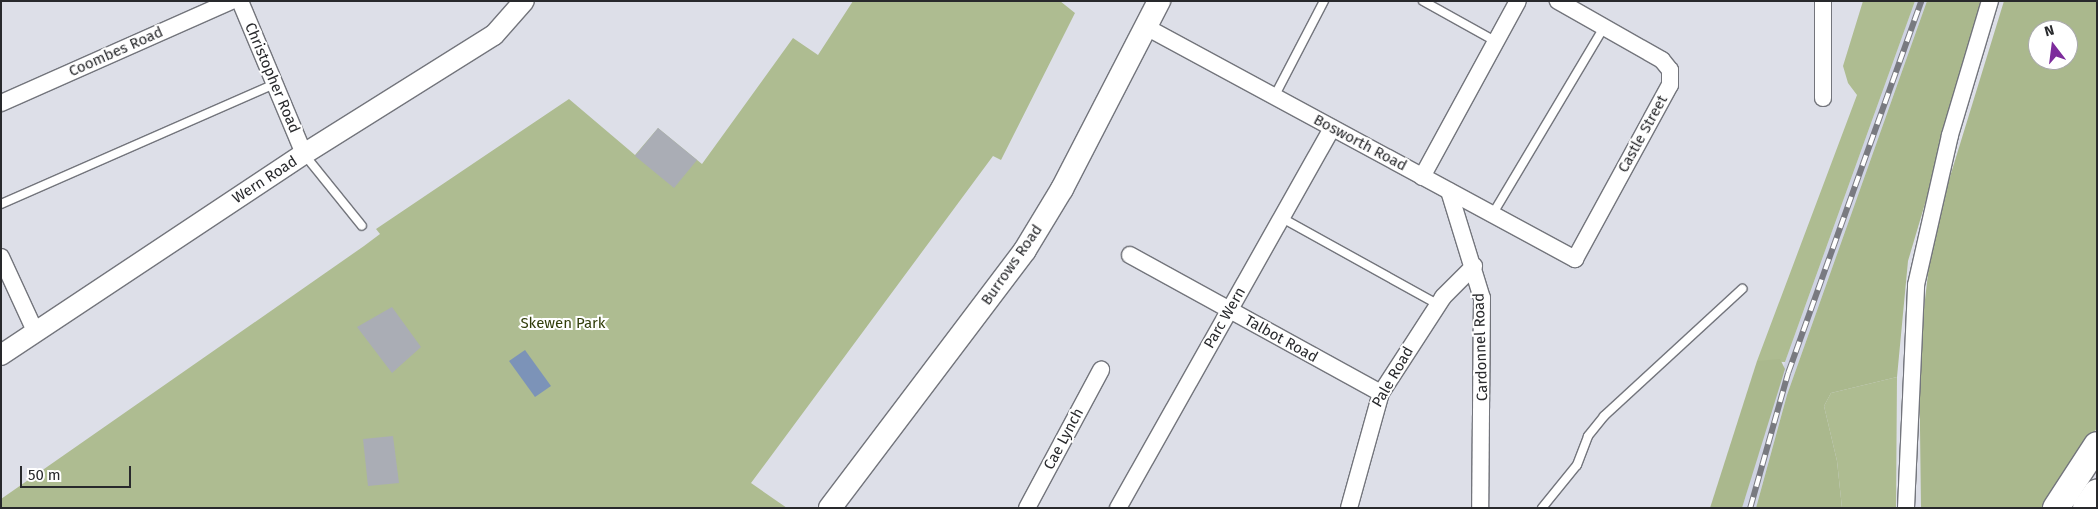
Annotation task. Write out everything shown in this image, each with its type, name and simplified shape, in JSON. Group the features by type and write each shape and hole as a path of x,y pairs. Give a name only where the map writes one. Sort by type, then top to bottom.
{"highway":[{"path":"2056,508 2097,445"},
{"path":"2086,508 2097,492"}],"main road":[{"name":"Burrows Road","path":"830,508 1025,250 1159,1"}],"street":[{"name":"Coombes Road","path":"1,103 231,1"},
{"name":"Christopher Road","path":"240,1 276,83 304,154"},
{"name":"Wern Road","path":"1,355 304,154 494,35 524,1"},
{"path":"1422,177 1518,1"},
{"name":"Castle Street","path":"1558,1 1662,60 1670,70 1670,85 1575,260"},
{"path":"1823,1 1823,98"},
{"path":"1906,508 1916,285 1943,164 1990,1"},
{"name":"Bosworth Road","path":"1146,27 1575,260"},
{"name":"Parc Wern","path":"1118,508 1332,128"},
{"name":"Cardonnel Road","path":"1449,191 1474,266 1482,298 1480,508"},
{"name":"Talbot Road","path":"1130,255 1381,393"},
{"path":"1,257 35,331"},
{"name":"Pale Road","path":"1349,508 1381,393 1439,305 1474,266"},
{"name":"Cae Lynch","path":"1027,508 1101,370"}],"lane":[{"path":"1274,97 1324,1"},
{"path":"1422,1 1497,42"},
{"path":"1492,215 1604,27"},
{"path":"1,204 276,83"},
{"path":"304,154 362,226"},
{"path":"1282,218 1439,305"},
{"path":"1542,508 1577,465 1588,436 1604,416 1742,289"}],"shaded area":[{"path":"1915,1 1927,1 1787,395 1756,508 1742,508 1785,362"}],"green space":[{"name":"Skewen Park","path":"853,1 1060,1 1075,13 1001,160 993,156 751,483 787,508 1,508 1,499 364,246 380,234 376,229 569,99 635,155 658,128 702,164 793,38 818,55"},
{"path":"1863,1 1915,1 1785,362 1757,361 1857,95 1848,83 1843,66"},
{"path":"1927,1 1985,1 1908,261 1897,377 1831,393 1824,406 1837,461 1842,508 1756,508 1787,395"},
{"path":"2004,1 2097,1 2097,428 2043,508 1921,508 1919,350 1933,232"},
{"path":"1780,359 1785,369 1742,508 1710,508 1757,361"},
{"path":"1897,377 1896,508 1842,508 1837,461 1824,406 1831,393"}],"water":[{"path":"525,350 551,386 535,397 509,361"}],"building":[{"path":"658,128 697,160 674,188 635,156"},
{"path":"392,307 421,347 392,373 357,327"},
{"path":"393,436 399,483 368,486 363,439"}],"railway":[{"path":"1750,508 1788,373 1921,1"}]}
